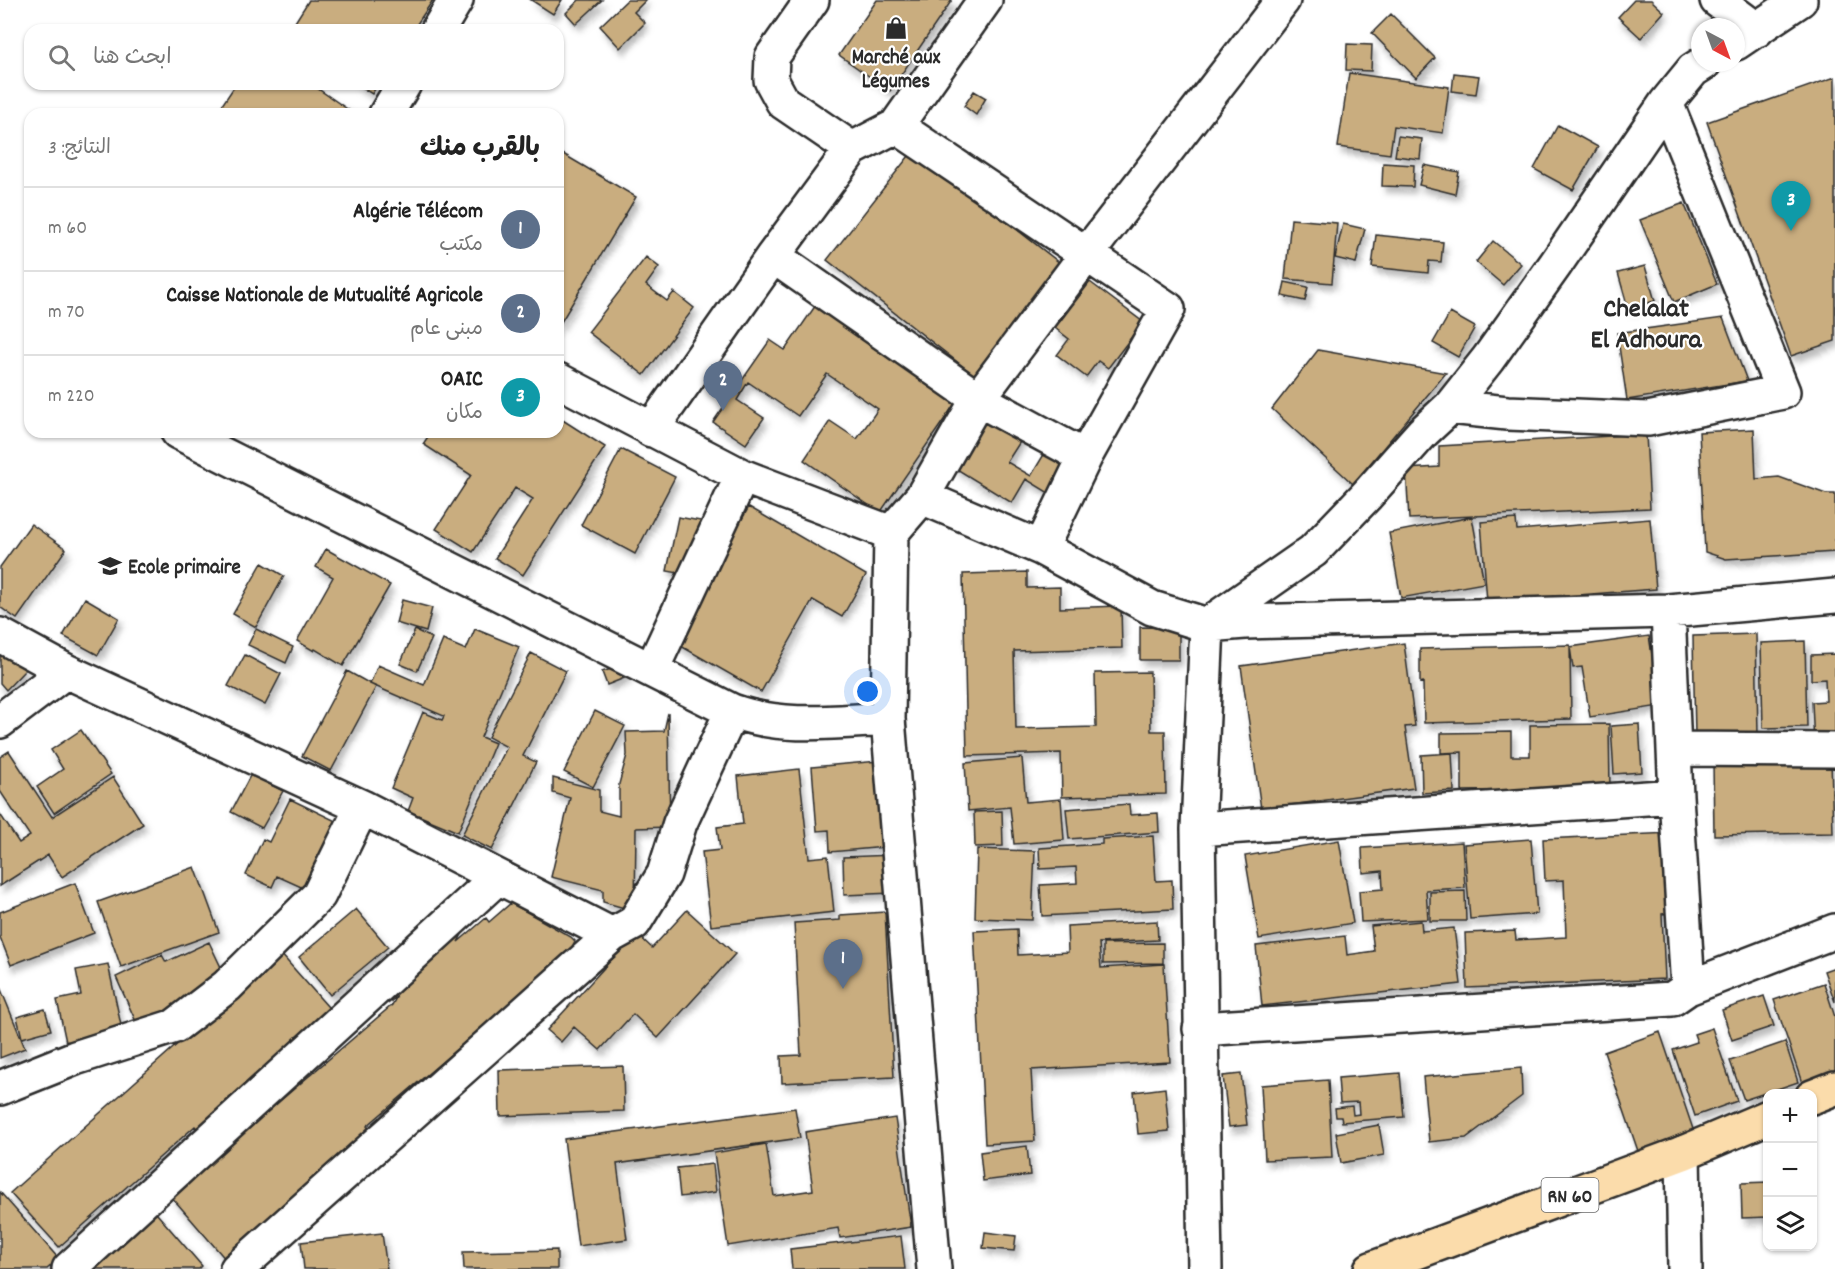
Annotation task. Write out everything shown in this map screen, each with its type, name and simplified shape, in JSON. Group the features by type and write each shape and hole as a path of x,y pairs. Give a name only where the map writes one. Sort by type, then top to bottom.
{"main road":[{"path":"1817,1095 1835,1088"},
{"name":"RN 60","path":"1371,1269 1683,1153 1763,1119"}],"street":[{"path":"442,24 456,0"},
{"path":"812,0 772,57 771,80 783,102 852,149"},
{"path":"651,430 773,256 852,149 896,126 985,0"},
{"path":"1717,0 1747,36 1800,0"},
{"path":"934,1269 888,719 891,533 922,496 978,399 1271,4"},
{"path":"1207,625 1313,551 1423,432 1450,407 1488,359 1555,266 1666,103 1691,72"},
{"path":"390,108 400,90"},
{"path":"1450,407 1507,413 1648,419 1783,392 1666,103"},
{"path":"896,126 1168,309 1085,457 1041,548"},
{"path":"773,256 978,399 1085,457"},
{"path":"564,383 742,476 891,533"},
{"path":"190,438 732,711 746,716 792,724 888,719"},
{"path":"651,669 742,476"},
{"path":"922,496 1041,548 1152,608 1207,625 1245,622 1668,611 1835,596"},
{"path":"1668,611 1676,796 1688,988"},
{"path":"1205,1269 1198,829 1207,625"},
{"path":"0,635 66,671 362,807 612,935"},
{"path":"0,721 66,671"},
{"path":"237,1269 612,935 634,923 664,874 680,823 732,711"},
{"path":"1674,749 1835,750"},
{"path":"1198,829 1676,796"},
{"path":"0,1088 75,1058 175,1026 227,986 320,895 362,807"},
{"path":"69,1269 497,878"},
{"path":"1200,1029 1672,999 1688,988 1835,931"},
{"path":"1683,1153 1684,1269"}],"building":[{"path":"309,0 433,0 417,24 294,24"},
{"path":"531,0 562,0 553,14"},
{"path":"579,0 602,0 576,24 566,13"},
{"path":"627,0 646,0 634,12 645,23 620,48 600,26"},
{"name":"Marché aux Légumes","path":"877,0 952,0 890,91 839,55"},
{"path":"1634,0 1651,0 1664,12 1641,38 1618,17"},
{"path":"1391,14 1435,58 1416,78 1372,33"},
{"path":"1347,44 1372,45 1371,71 1346,70"},
{"path":"1349,73 1449,87 1443,133 1394,126 1390,154 1338,147"},
{"path":"1454,73 1479,76 1476,94 1452,91"},
{"path":"1835,77 1835,341 1791,356 1707,122"},
{"path":"232,90 320,90 346,108 220,108"},
{"path":"974,91 986,98 976,115 964,106"},
{"path":"1558,125 1598,147 1573,190 1534,169"},
{"path":"1398,136 1422,139 1420,159 1395,156"},
{"path":"912,152 964,192 966,190 1065,267 978,378 827,260"},
{"path":"564,155 636,197 564,317"},
{"path":"1383,163 1414,165 1413,187 1382,186"},
{"path":"1424,165 1459,172 1455,194 1419,185"},
{"path":"1684,203 1717,284 1674,302 1640,220"},
{"path":"1291,219 1337,223 1332,283 1285,279"},
{"path":"1343,224 1365,229 1356,263 1335,258"},
{"path":"1376,235 1443,242 1441,262 1429,261 1428,273 1372,267"},
{"path":"1493,241 1521,264 1503,285 1476,262"},
{"path":"646,257 659,267 646,285 667,301 674,292 694,308 644,375 588,332"},
{"path":"1645,266 1655,301 1628,308 1618,273"},
{"path":"1090,282 1143,322 1108,368 1098,361 1086,377 1057,355 1069,339 1055,328"},
{"path":"1285,282 1308,287 1305,301 1282,296"},
{"path":"820,299 961,395 880,513 804,460 830,421 857,439 878,409 827,374 798,416 748,382 737,400 764,418 746,444 713,422 770,340 785,350"},
{"path":"1450,313 1475,327 1458,357 1433,343"},
{"path":"1723,318 1747,381 1627,400 1617,333"},
{"path":"1318,350 1446,373 1353,484 1272,409"},
{"path":"986,410 1025,434 1007,462 1031,476 1046,451 1070,466 1052,495 1026,479 1012,503 955,468"},
{"path":"564,421 605,447 523,575 495,558 533,499 515,488 473,552 436,529 471,475 423,444 427,438 564,438"},
{"path":"1754,429 1756,479 1779,477 1826,494 1835,494 1835,552 1726,559 1705,552 1699,432"},
{"path":"1646,434 1650,508 1409,519 1406,469 1439,467 1439,446"},
{"path":"621,449 675,477 635,554 581,525"},
{"path":"749,507 866,575 842,617 813,600 761,692 672,641"},
{"path":"678,517 701,521 690,575 667,571"},
{"path":"1472,517 1484,583 1401,598 1389,533"},
{"path":"1516,519 1517,530 1650,519 1656,589 1487,602 1481,522"},
{"path":"31,524 66,549 17,619 0,607 0,567"},
{"path":"326,549 390,585 343,666 297,641 333,577 316,567"},
{"path":"262,563 284,576 256,627 233,614"},
{"path":"1027,572 1027,588 1060,587 1060,608 1121,606 1122,648 1014,651 1016,729 1096,727 1095,673 1150,672 1151,731 1165,731 1166,794 1062,797 1061,753 967,756 963,574"},
{"path":"85,598 119,618 98,655 63,636"},
{"path":"402,600 432,608 426,632 396,623"},
{"path":"1140,627 1179,628 1179,660 1140,660"},
{"path":"256,629 293,647 286,663 248,645"},
{"path":"475,629 519,647 481,737 495,743 458,832 408,811 413,798 391,788 423,712 442,720 444,716 370,684 378,665 424,685 443,640 466,650"},
{"path":"415,630 432,638 417,671 400,664"},
{"path":"1756,634 1758,735 1695,736 1693,636"},
{"path":"1649,636 1660,706 1590,717 1582,667 1573,668 1570,647"},
{"path":"1805,641 1807,727 1763,728 1761,643"},
{"path":"1404,643 1415,726 1405,727 1414,788 1261,809 1241,666"},
{"path":"1570,645 1571,719 1424,723 1423,682 1420,683 1420,649"},
{"path":"0,646 25,670 6,690 0,683"},
{"path":"531,653 566,671 523,756 536,762 492,850 462,835 507,747 488,737"},
{"path":"1835,654 1835,747 1814,747 1812,702 1826,701 1825,679 1811,680 1811,655"},
{"path":"245,655 281,674 265,705 228,686"},
{"path":"623,665 627,677 607,685 602,672"},
{"path":"347,671 376,687 331,771 302,756"},
{"path":"595,711 625,726 593,787 564,772"},
{"path":"668,713 670,827 636,828 635,911 603,902 603,890 551,877 570,798 553,793 553,778 599,790 599,811 619,816 619,784 627,755 626,732 664,731"},
{"path":"1609,724 1610,789 1462,791 1462,752 1441,753 1441,733 1511,732 1511,756 1530,756 1530,725"},
{"path":"1639,724 1642,772 1614,774 1611,726"},
{"path":"81,730 111,774 54,813 37,787 63,769 51,750"},
{"path":"9,751 52,817 113,777 143,824 62,877 48,855 0,886 0,814 19,843 30,836 0,791 0,757"},
{"path":"1452,753 1454,791 1422,793 1421,755"},
{"path":"1022,758 1026,802 1061,799 1064,840 1014,844 1010,807 968,811 965,763"},
{"path":"1831,759 1833,833 1714,835 1713,761"},
{"path":"890,760 897,846 830,852 829,830 817,831 812,767"},
{"path":"799,769 809,858 828,856 834,912 711,926 702,852 720,850 717,827 743,824 738,776"},
{"path":"251,774 283,791 262,828 231,812"},
{"path":"290,799 342,824 310,891 277,876 272,887 246,875 263,839 269,842"},
{"path":"1129,804 1130,815 1158,813 1159,832 1069,839 1066,809"},
{"path":"1002,811 1003,846 975,847 974,812"},
{"path":"1671,833 1674,913 1662,914 1665,979 1467,988 1465,933 1515,931 1516,940 1566,937 1564,880 1545,881 1543,839"},
{"path":"1153,836 1156,881 1172,880 1173,909 1042,916 1040,885 1077,883 1076,867 1040,869 1039,848 1102,844 1102,839"},
{"path":"1531,839 1537,914 1470,919 1464,844"},
{"path":"1339,840 1353,923 1259,939 1245,856"},
{"path":"1462,842 1465,888 1426,890 1428,919 1361,922 1359,891 1383,889 1382,871 1363,873 1362,848"},
{"path":"977,849 1035,851 1032,920 975,918"},
{"path":"893,855 894,893 844,895 843,857"},
{"path":"195,867 219,932 121,967 98,902"},
{"path":"75,883 94,933 11,965 0,937 0,912"},
{"path":"1465,891 1466,921 1430,921 1430,892"},
{"path":"511,903 571,937 575,941 568,954 367,1126 374,1134 227,1261 170,1195 392,1005 397,996 388,1004 398,986 466,927 458,942 486,918 489,922"},
{"path":"356,909 388,947 330,995 299,957"},
{"path":"687,910 735,954 658,1038 633,1014 600,1050 574,1027 561,1042 547,1030 636,933 652,948"},
{"path":"885,912 894,1077 782,1083 781,1056 801,1055 794,923 840,920 840,915"},
{"path":"1157,921 1158,940 1099,943 1101,968 1164,964 1170,1062 1031,1070 1035,1141 985,1144 974,931 1017,929 1018,955 1068,952 1067,926"},
{"path":"1421,921 1422,931 1454,928 1461,984 1262,1006 1256,946 1345,936 1347,955 1374,951 1371,926"},
{"path":"209,942 228,982 137,1024 116,977 162,955 166,962"},
{"path":"1163,943 1163,963 1103,964 1103,944"},
{"path":"280,953 336,1016 203,1135 195,1126 59,1247 10,1193"},
{"path":"108,964 122,1030 66,1042 57,1000 81,995 76,970"},
{"path":"1835,967 1835,1002 1824,971"},
{"path":"1824,983 1835,1017 1835,1072 1802,1083 1774,1000"},
{"path":"0,987 25,1048 0,1058"},
{"path":"1764,996 1774,1026 1732,1040 1722,1010"},
{"path":"45,1009 51,1030 22,1038 17,1017"},
{"path":"1712,1028 1737,1101 1695,1116 1673,1050 1697,1042 1694,1034"},
{"path":"1660,1032 1695,1135 1639,1154 1604,1052"},
{"path":"1785,1042 1798,1082 1777,1089 1763,1089 1763,1094 1744,1100 1730,1061"},
{"path":"623,1066 624,1111 500,1116 499,1070"},
{"path":"1521,1068 1522,1096 1466,1138 1429,1142 1423,1077"},
{"path":"1400,1073 1404,1117 1342,1122 1341,1117 1336,1117 1335,1108 1352,1106 1353,1115 1359,1114 1358,1102 1340,1103 1338,1078"},
{"path":"1241,1074 1247,1125 1229,1127 1223,1076"},
{"path":"1328,1080 1332,1157 1265,1160 1261,1085"},
{"path":"1165,1088 1169,1131 1138,1134 1134,1092"},
{"path":"795,1108 800,1138 617,1164 627,1239 578,1246 564,1139"},
{"path":"895,1118 911,1227 840,1238 838,1228 728,1246 714,1153 766,1144 774,1196 813,1190 805,1132"},
{"path":"1379,1125 1384,1155 1341,1163 1336,1133"},
{"path":"1027,1146 1030,1175 983,1181 980,1152"},
{"path":"713,1164 716,1192 680,1197 677,1168"},
{"path":"1763,1182 1763,1217 1742,1218 1741,1183"},
{"path":"0,1192 59,1259 47,1269 0,1269"},
{"path":"151,1207 202,1266 199,1269 89,1269"},
{"path":"985,1232 1016,1236 1014,1251 983,1248"},
{"path":"382,1233 387,1269 304,1269 301,1242"},
{"path":"901,1236 905,1269 792,1269 790,1249"},
{"path":"557,1250 557,1269 464,1269 463,1252"}],"place":[{"name":"Marché aux Légumes","path":"896,28"},
{"name":"OAIC","path":"1791,231"},
{"name":"Caisse Nationale de Mutualité Agricole","path":"723,411"},
{"name":"Ecole primaire","path":"110,566"},
{"name":"Algérie Télécom","path":"843,989"}],"district":[{"name":"Chelalat El Adhoura","path":"1646,322"}]}
